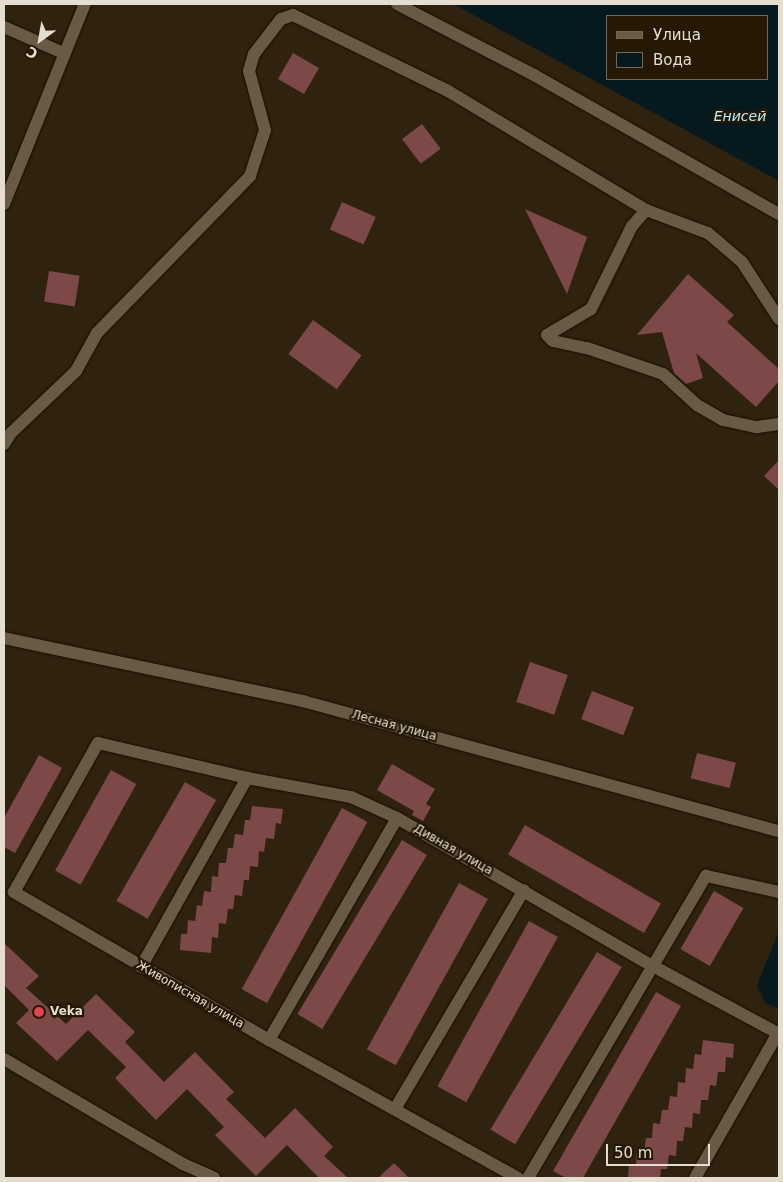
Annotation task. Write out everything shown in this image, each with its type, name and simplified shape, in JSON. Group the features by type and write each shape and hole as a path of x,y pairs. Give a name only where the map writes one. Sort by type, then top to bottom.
{"street":[{"path":"4,204 63,53 85,4"},
{"path":"397,4 534,75 779,214"},
{"path":"4,444 10,433 76,372 97,333 250,176 265,130 249,71 254,54 281,19 292,15 448,91 646,210 708,233 742,262 779,319"},
{"path":"4,27 63,53"},
{"path":"646,210 632,226 591,309 547,335 553,341 587,348 663,374 697,405 722,420 757,427 779,424"},
{"name":"Лесная улица","path":"4,638 302,702 779,831"},
{"name":"Дивная улица","path":"98,743 247,778 351,797 397,818 651,964 778,1033"},
{"name":"Живописная улица","path":"98,743 14,892 269,1040 518,1178"},
{"path":"141,966 247,778"},
{"path":"269,1040 397,818"},
{"path":"528,1178 651,964 706,876 779,892"},
{"path":"394,1109 524,890"},
{"path":"695,1178 778,1033"},
{"path":"4,1059 183,1164 214,1178"}],"water":[{"name":"Енисей","path":"453,4 779,4 779,181"},
{"path":"779,931 779,1009 765,1003 757,985"}],"building":[{"path":"293,53 319,68 304,94 278,79"},
{"path":"422,124 441,149 421,164 402,139"},
{"path":"342,202 376,217 364,244 330,229"},
{"path":"525,209 587,237 567,294"},
{"path":"49,271 80,276 75,306 44,302"},
{"path":"688,274 734,315 727,322 779,369 779,381 756,407 696,353 703,378 686,384 674,373 662,332 637,335"},
{"path":"313,320 362,355 337,389 288,354"},
{"path":"779,460 779,490 764,476"},
{"path":"530,662 568,675 554,715 516,702"},
{"path":"592,691 634,707 623,735 581,719"},
{"path":"697,753 736,763 730,788 691,778"},
{"path":"39,755 62,768 15,853 4,847 4,818"},
{"path":"392,764 435,789 426,804 431,807 423,821 412,815 414,811 377,790"},
{"path":"111,770 136,784 81,885 55,871"},
{"path":"185,782 216,800 148,919 116,901"},
{"path":"252,806 283,809 281,824 276,823 274,839 266,838 264,852 259,851 258,867 250,866 249,880 244,880 242,896 235,895 233,909 228,909 226,924 219,923 218,938 212,937 211,953 180,950 181,934 187,934 188,920 195,921 197,905 202,906 204,891 211,892 212,876 218,877 219,863 226,863 228,848 233,848 235,834 243,835 245,820 250,820"},
{"path":"342,808 367,822 267,1003 242,989"},
{"path":"525,825 661,903 644,933 508,854"},
{"path":"402,840 427,855 322,1029 297,1014"},
{"path":"459,883 488,899 396,1065 367,1049"},
{"path":"714,891 743,908 710,966 680,949"},
{"path":"529,921 558,937 466,1102 437,1086"},
{"path":"4,943 39,976 26,988 66,1024 96,994 135,1032 125,1042 164,1082 195,1052 234,1092 226,1099 265,1138 295,1108 333,1147 324,1156 348,1178 319,1178 287,1145 256,1176 215,1135 224,1127 187,1089 156,1120 115,1078 126,1067 88,1030 57,1061 16,1023 29,1010 4,985"},
{"path":"597,952 622,967 515,1144 490,1129"},
{"path":"656,992 681,1006 583,1178 566,1178 553,1171"},
{"path":"703,1040 734,1044 733,1058 726,1057 725,1072 718,1072 716,1086 710,1085 708,1100 701,1100 700,1114 693,1113 692,1128 685,1127 683,1141 677,1141 676,1156 669,1155 667,1169 661,1169 660,1178 628,1178 629,1165 636,1166 637,1151 644,1152 646,1138 652,1138 653,1123 660,1124 662,1110 668,1110 670,1096 677,1097 678,1082 685,1083 686,1068 693,1069 695,1054 701,1055"},
{"path":"394,1163 409,1178 378,1178"}],"place":[{"name":"Veka","path":"39,1012"}]}
